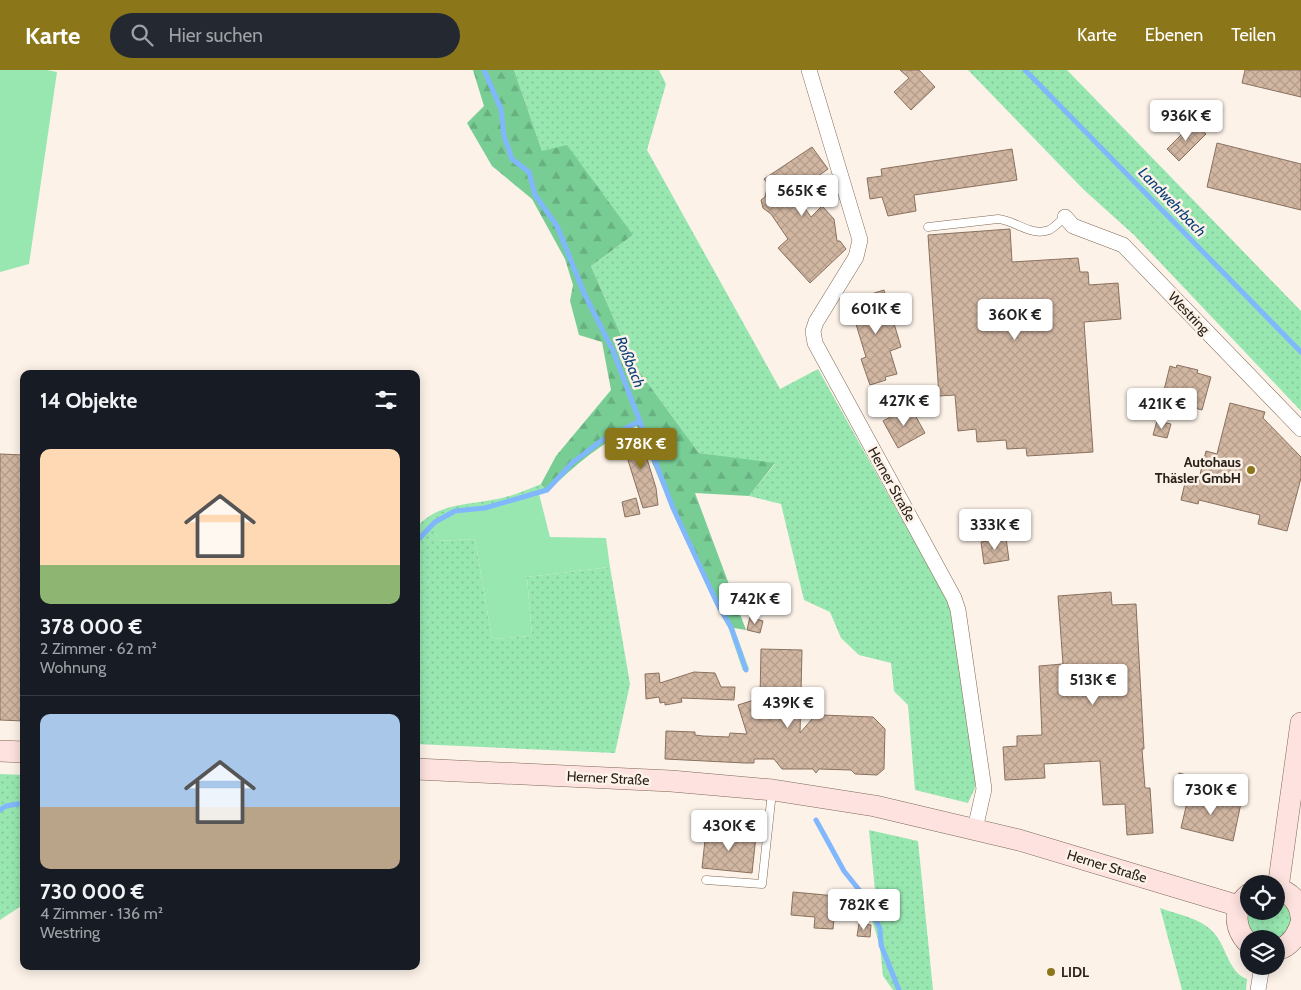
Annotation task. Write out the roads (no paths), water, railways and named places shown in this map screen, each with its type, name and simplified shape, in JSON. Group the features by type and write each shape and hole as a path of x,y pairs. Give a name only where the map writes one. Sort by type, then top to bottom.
{"main road":[{"path":"1280,875 1296,796 1301,723"},
{"path":"0,751 20,752"},
{"name":"Herner Straße","path":"420,769 671,781 772,790 891,809 975,829 1240,899"},
{"path":"1285,892 1293,897 1298,904 1301,916"},
{"path":"1240,918 1238,927 1240,930"},
{"path":"1285,946 1290,944 1296,937 1301,924"}],"street":[{"name":"Herner Straße","path":"809,70 860,240 856,257 816,322 813,331 815,342 954,598 958,610 984,789 975,829"},
{"name":"Westring","path":"1064,217 1073,226 1123,245 1301,429"},
{"path":"1258,990 1260,975"}],"lane":[{"path":"928,227 1007,219 1034,231 1049,230 1064,217"},
{"path":"706,880 762,884 772,790"}],"waterway":[{"name":"Roßbach","path":"484,70 501,109 504,136 512,159 529,172 535,195 557,226 584,293 613,351 673,508 717,603 731,627 746,670"},
{"name":"Landwehrbach","path":"1025,70 1301,352"},
{"path":"420,538 435,522 455,511 485,508 547,490 572,463 601,441 638,422"},
{"path":"0,810 6,806 20,804"},
{"name":"Roßbach","path":"816,820 844,871 868,901 880,929 881,945 899,990"}],"place":[{"name":"Autohaus Thäsler GmbH","path":"1251,470"},
{"name":"LIDL","path":"1051,972"}]}
